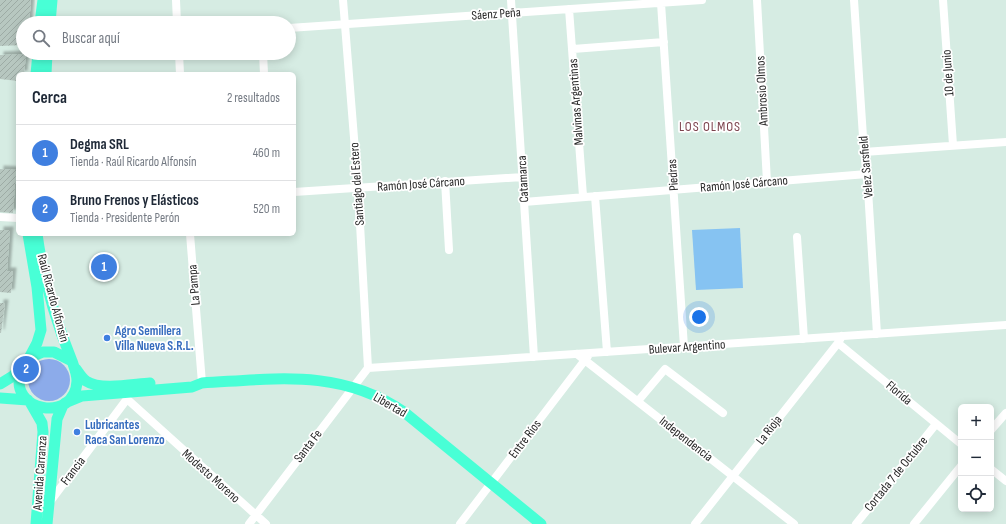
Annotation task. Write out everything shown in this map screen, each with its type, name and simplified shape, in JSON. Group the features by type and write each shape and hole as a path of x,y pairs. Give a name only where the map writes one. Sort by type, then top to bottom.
{"main road":[{"path":"41,16 43,0"},
{"path":"51,16 52,0"},
{"path":"36,72 37,60"},
{"path":"46,72 47,60"},
{"name":"Raúl Ricardo Alfonsín","path":"26,363 37,343 41,330 28,236"},
{"name":"Raúl Ricardo Alfonsín","path":"37,236 42,264 53,306 72,363"},
{"path":"0,384 13,376 26,363 38,353 49,352 60,354 72,363 76,376 76,386 72,396 64,404 55,408 47,409 36,406 29,401 24,396 20,386 20,376 26,363"},
{"name":"Libertad","path":"72,363 86,381 100,386 191,380 202,383 296,378 322,380 352,387 383,399 404,412 541,524"},
{"name":"Libertad","path":"64,404 82,396 126,396 192,387 202,383"},
{"path":"0,398 29,401"},
{"name":"Avenida Carranza","path":"29,401 42,423 43,432 36,524"},
{"name":"Avenida Carranza","path":"47,524 57,419 64,404"}],"street":[{"path":"176,0 177,16"},
{"name":"Santiago del Estero","path":"343,0 358,188 368,368"},
{"name":"Catamarca","path":"511,0 534,357"},
{"name":"Sáenz Peña","path":"296,28 569,9 595,4 661,3 702,0"},
{"name":"Ambrosio Olmos","path":"756,0 767,182"},
{"name":"Velez Sarsfield","path":"854,0 877,334"},
{"name":"10 de Junio","path":"943,0 953,145"},
{"name":"Piedras","path":"661,3 684,347"},
{"name":"Malvinas Argentinas","path":"569,9 583,196"},
{"path":"573,49 664,42"},
{"path":"179,60 180,72"},
{"path":"263,60 264,72"},
{"path":"864,152 1006,142"},
{"name":"Ramón José Cárcano","path":"524,202 867,174"},
{"name":"Ramón José Cárcano","path":"296,192 523,177"},
{"path":"445,181 449,250"},
{"path":"596,196 607,352"},
{"path":"0,217 16,218"},
{"name":"La Pampa","path":"190,236 202,383"},
{"path":"797,237 804,339"},
{"name":"Bulevar Argentino","path":"588,356 607,352 804,339 840,339 877,334 1006,325"},
{"name":"Florida","path":"840,339 958,442"},
{"name":"La Rioja","path":"695,524 840,339"},
{"name":"Independencia","path":"534,357 577,354 588,356 638,401 794,524"},
{"name":"Entre Ríos","path":"460,524 588,356"},
{"path":"368,368 534,357"},
{"name":"Santa Fe","path":"249,524 368,368"},
{"path":"638,401 665,369 723,413"},
{"name":"Francia","path":"49,504 126,396"},
{"name":"Modesto Moreno","path":"126,396 255,516 266,524"},
{"path":"994,427 1006,413"},
{"name":"Cortada 7 de Octubre","path":"856,524 936,424"},
{"path":"914,524 958,470"},
{"path":"994,471 1006,481"}],"shaded area":[{"path":"740,228 743,288 696,290 692,230"},
{"path":"49,359 64,365 70,380 64,395 49,401 34,395 28,380 34,365"}],"building":[{"path":"0,0 31,0 30,16 16,16 16,45 0,46"},
{"path":"16,54 16,60 25,60 24,72 16,72 16,81 0,79 0,55"},
{"path":"0,169 16,170 13,213 0,212"},
{"path":"0,230 10,230 7,271 13,271 11,293 0,292"},
{"path":"0,303 5,303 1,333 0,333"}],"place":[{"name":"Degma SRL","path":"104,267"},
{"name":"Agro Semillera Villa Nueva S.R.L.","path":"107,338"},
{"name":"Bruno Frenos y Elásticos","path":"26,369"},
{"name":"Lubricantes Raca San Lorenzo","path":"77,432"}],"district":[{"name":"LOS OLMOS","path":"710,126"}]}
